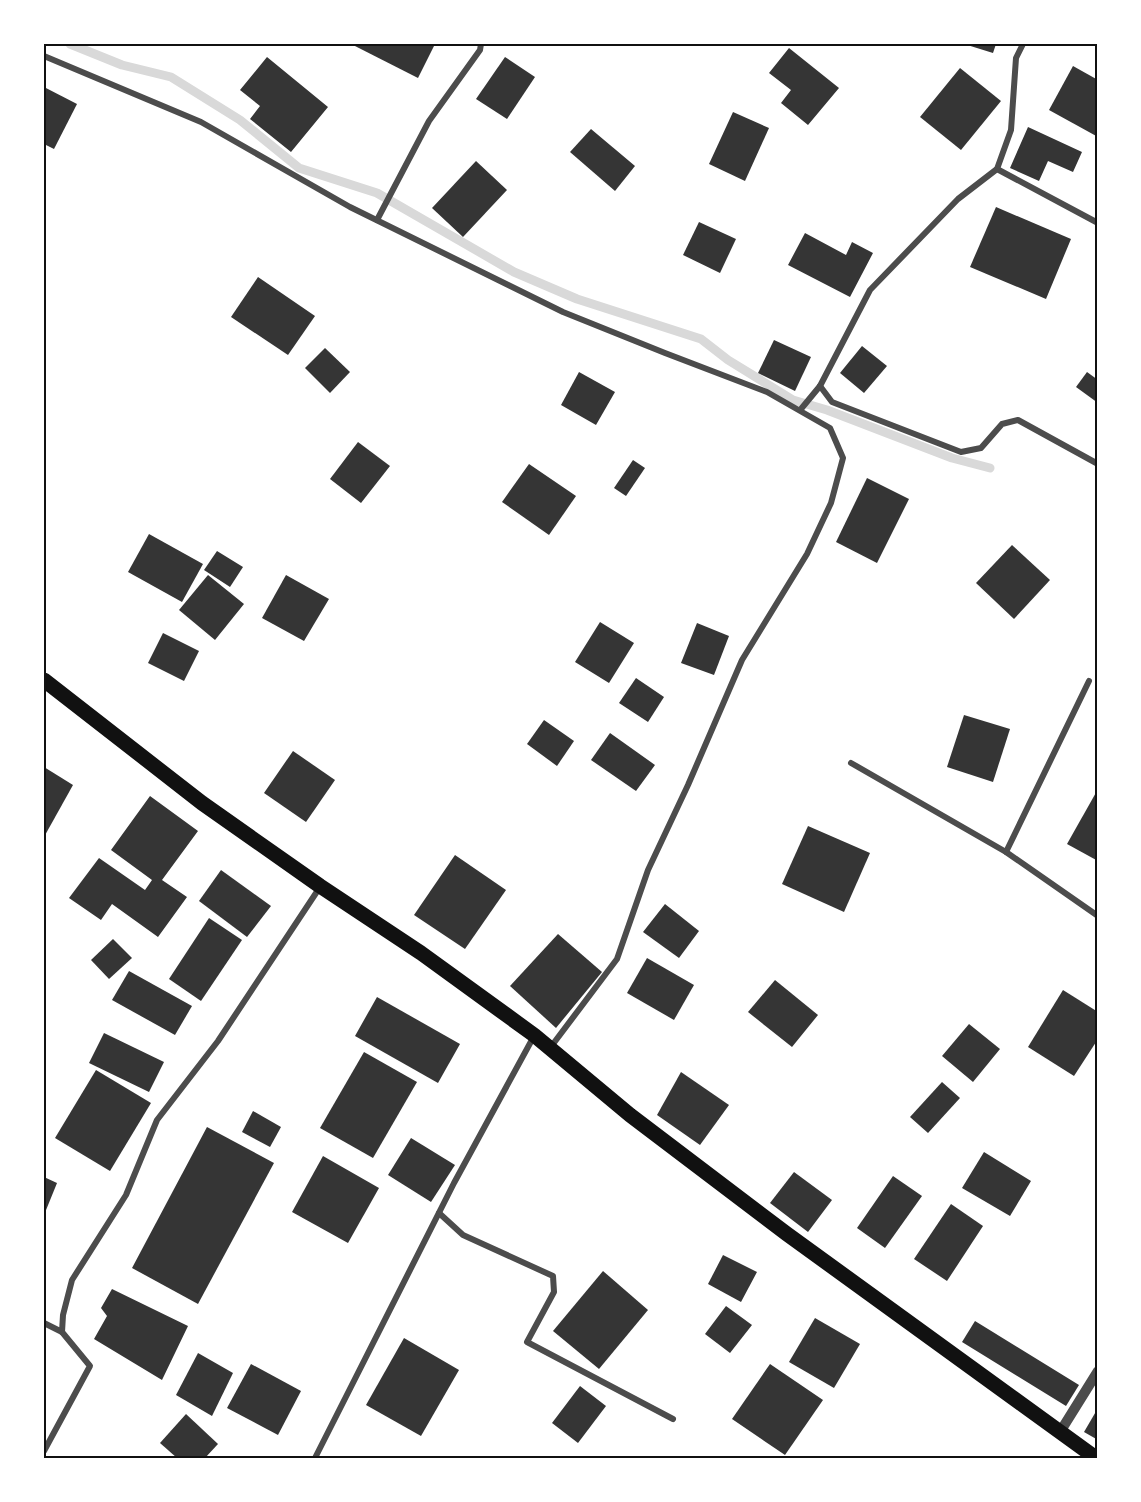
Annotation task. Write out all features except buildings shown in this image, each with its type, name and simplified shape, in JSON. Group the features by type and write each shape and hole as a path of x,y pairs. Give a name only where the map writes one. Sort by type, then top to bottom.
{"main road":[{"path":"44,680 202,802 320,886 421,953 534,1035 630,1115 796,1241 1096,1458"}],"street":[{"path":"377,220 429,121 480,50 481,44"},
{"path":"801,408 820,386 870,290 958,199 997,169 1011,130 1016,58 1023,44"},
{"path":"44,56 201,122 350,207 563,312 767,392 801,408 830,428 843,458 831,503 807,554 742,660 688,785 656,850 617,959 550,1048"},
{"path":"997,169 1098,223"},
{"path":"820,386 832,402 961,452 981,448 1002,424 1018,420 1098,464"},
{"path":"1006,852 1089,681"},
{"path":"851,764 1006,852 1098,916"},
{"path":"62,1332 63,1315 72,1280 126,1195 157,1120 218,1041 320,886"},
{"path":"315,1458 439,1213 534,1035"},
{"path":"439,1213 463,1235 553,1276 554,1292 528,1342 672,1419"},
{"path":"44,1323 62,1332 90,1366 44,1451"},
{"path":"1060,1432 1098,1371"}],"waterway":[{"path":"70,44 122,65 171,77 240,120 299,168 377,193 514,272 577,299 701,339 728,360 793,400 827,410 952,458 990,468"}]}
